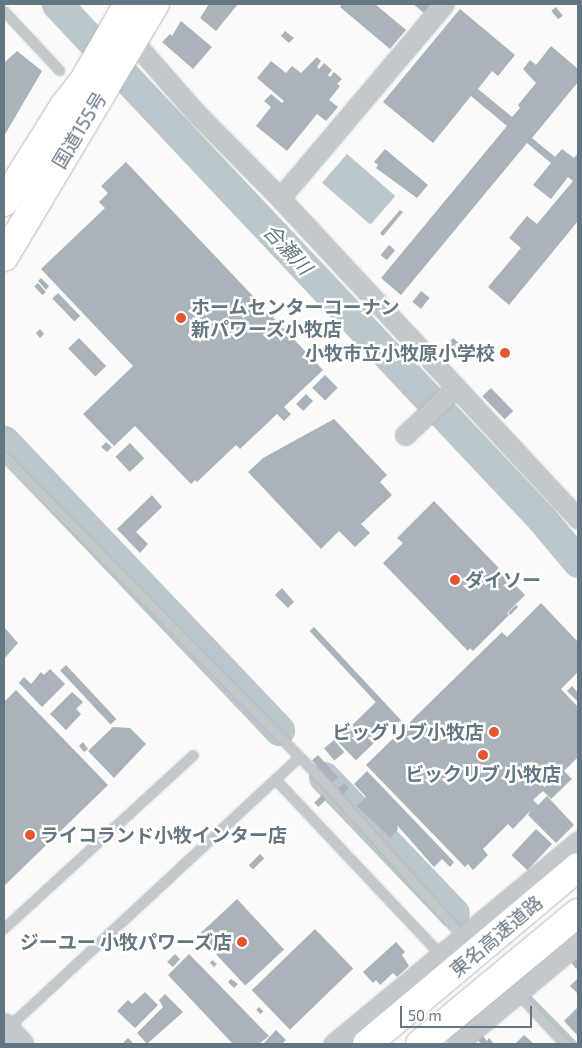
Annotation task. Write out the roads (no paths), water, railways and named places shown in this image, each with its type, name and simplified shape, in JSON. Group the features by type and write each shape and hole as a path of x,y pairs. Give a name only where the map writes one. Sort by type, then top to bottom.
{"highway":[{"name":"国道155号","path":"4,257 126,23 155,4"},
{"name":"国道155号","path":"4,202 64,106 91,90"},
{"name":"東名高速道路","path":"367,1044 578,867"},
{"name":"東名高速道路","path":"420,1044 578,913"}],"street":[{"path":"280,198 444,4"},
{"path":"126,23 196,113 280,198 578,518"},
{"path":"404,435 456,388"},
{"path":"332,1044 578,841"},
{"path":"457,1044 578,942"}],"lane":[{"path":"4,11 59,70"},
{"path":"4,456 299,757 462,936"},
{"path":"4,928 193,755"},
{"path":"10,1033 299,757"},
{"path":"276,779 440,954"},
{"path":"518,994 566,1044"}],"waterway":[{"name":"合瀬川","path":"57,4 542,519 578,562"},
{"path":"4,441 279,730"},
{"path":"324,777 454,913"},
{"path":"528,996 575,1044"}],"place":[{"name":"ホームセンターコーナン 新パワーズ小牧店","path":"181,318"},
{"name":"小牧市立小牧原小学校","path":"505,353"},
{"name":"ダイソー","path":"455,580"},
{"name":"ビッグリブ小牧店","path":"494,732"},
{"name":"ビックリブ 小牧店","path":"483,755"},
{"name":"ライコランド小牧インター店","path":"30,835"},
{"name":"ジーユー 小牧パワーズ店","path":"242,942"}]}
